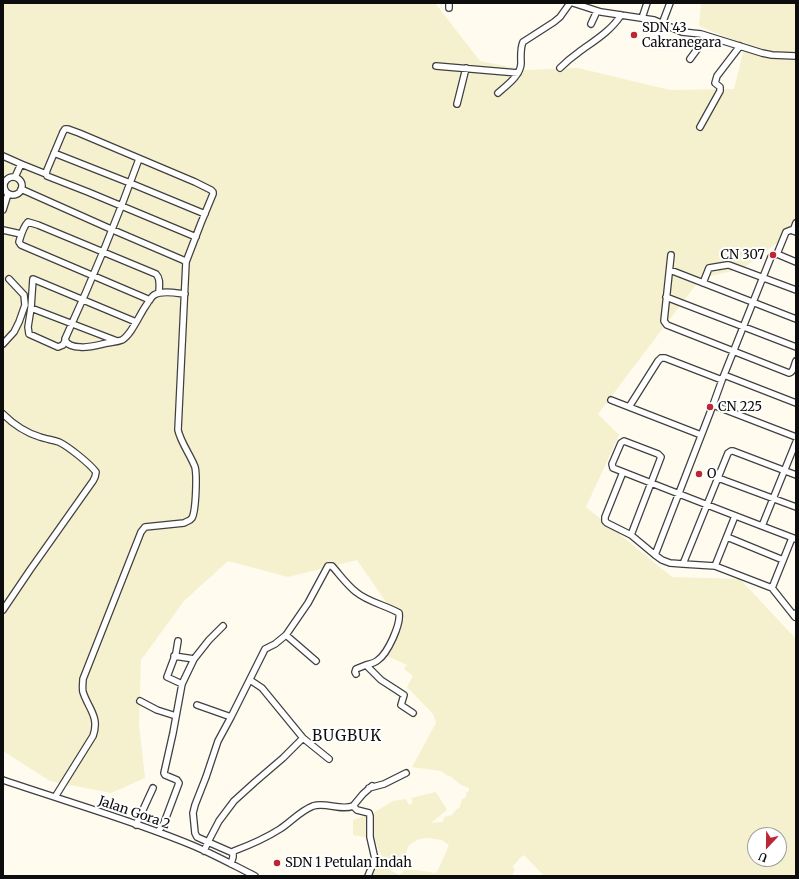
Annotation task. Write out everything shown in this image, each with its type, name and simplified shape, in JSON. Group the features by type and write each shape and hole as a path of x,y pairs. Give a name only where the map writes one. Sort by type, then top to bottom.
{"street":[{"path":"498,93 518,73 521,65 521,45 523,42 554,22 572,3 597,11 654,20 682,32 696,33 767,54 796,56"},
{"path":"642,18 647,3"},
{"path":"662,24 670,3"},
{"path":"591,24 597,11"},
{"path":"560,68 604,34 621,15"},
{"path":"690,59 707,36"},
{"path":"700,127 720,91 720,87 715,83 717,76 740,46"},
{"path":"436,66 518,73"},
{"path":"457,104 466,68"},
{"path":"46,174 63,132 65,129 68,129 213,192 186,262 178,430 180,438 195,469 196,475 193,516 190,520 184,523 145,527 141,532 83,679 83,692 92,710 95,731 55,797"},
{"path":"54,153 205,214"},
{"path":"3,156 46,174 47,176 196,237"},
{"path":"136,322 83,300 33,279 28,327 29,334 58,347 63,345 66,341 65,339 72,324 83,300 94,276 113,230 139,159"},
{"path":"15,177 21,164"},
{"path":"10,177 17,178 21,182 20,192 13,195 8,194 4,188 4,182 10,177"},
{"path":"21,189 186,262"},
{"path":"3,210 8,194"},
{"path":"150,300 24,248 19,242 26,223 28,222 156,274 160,280 159,293"},
{"path":"777,254 785,234 788,230 795,231 796,223"},
{"path":"3,230 21,234"},
{"path":"654,555 771,257 774,254 777,254 796,262"},
{"path":"671,255 664,321 666,325 789,373 792,371 796,361"},
{"path":"703,283 710,268 727,265 796,290"},
{"path":"670,270 796,318"},
{"path":"3,344 14,332 19,322 24,305 24,295 8,279"},
{"path":"66,341 68,344 82,348 117,342 124,339 133,328 154,296 159,293 185,294"},
{"path":"666,297 796,347"},
{"path":"31,308 117,342"},
{"path":"629,407 661,358 665,358 796,404"},
{"path":"611,400 702,435"},
{"path":"713,405 796,438"},
{"path":"3,414 29,433 59,442 92,467 96,472 93,481 3,610"},
{"path":"631,535 650,483 660,459 660,456 624,441 621,443 612,464 613,468 650,483 735,516 794,538 783,560 772,588"},
{"path":"762,526 796,442"},
{"path":"683,564 728,453 731,451 796,475"},
{"path":"623,472 605,517 605,521 607,523 631,535 662,560 670,563 715,566 772,588 796,616"},
{"path":"718,478 796,507"},
{"path":"715,566 735,516"},
{"path":"727,537 783,560"},
{"path":"233,853 197,836 194,826 194,810 218,742 265,650 286,635 316,590 328,566 332,566 356,593 372,602 398,612 399,614 395,634 388,649 378,660 356,669 356,674"},
{"path":"158,832 164,824 180,783 177,780 165,776 164,773 182,684 194,659 209,640 223,626"},
{"path":"286,635 316,661"},
{"path":"178,641 167,678 182,684"},
{"path":"174,656 194,659"},
{"path":"366,665 381,680 404,696 400,705 413,713"},
{"path":"250,680 262,688 302,738 329,759"},
{"path":"140,701 158,710 176,716"},
{"path":"197,705 232,717"},
{"path":"204,851 219,821 234,801 283,758 302,738"},
{"path":"369,788 384,784 406,773"},
{"name":"Jalan Gora 2","path":"3,780 158,832 204,851 255,876"},
{"path":"231,864 234,851 278,831 296,816 311,807 321,804 346,808 351,807 375,783"},
{"path":"136,825 153,788"},
{"path":"353,806 357,810 369,813 371,840 375,861 368,876"}],"shaded area":[{"path":"3,3 435,3 480,61 525,70 578,68 670,90 734,89 745,45 699,26 701,3 796,3 796,232 793,231 742,269 701,278 598,414 619,435 586,507 672,577 740,579 796,639 796,876 544,876 524,855 513,866 515,869 512,876 369,876 376,862 388,863 390,870 399,875 405,870 436,873 449,845 442,840 427,838 419,839 409,845 402,861 393,861 382,856 374,839 353,835 353,820 373,813 393,801 406,799 409,805 413,803 411,798 436,792 447,810 431,823 443,822 444,817 452,815 460,807 462,799 466,797 466,793 469,791 469,788 461,785 441,771 412,767 436,723 433,714 407,687 413,676 404,669 407,665 387,656 399,611 388,605 357,560 288,577 228,561 184,601 141,660 139,725 145,778 111,793 50,781 3,751"}],"place":[{"name":"SDN 43 Cakranegara","path":"634,35"},
{"name":"CN 307","path":"773,255"},
{"name":"CN 225","path":"710,407"},
{"name":"O","path":"699,474"},
{"name":"SDN 1 Petulan Indah","path":"277,863"}],"district":[{"name":"BUGBUK","path":"347,737"}]}
